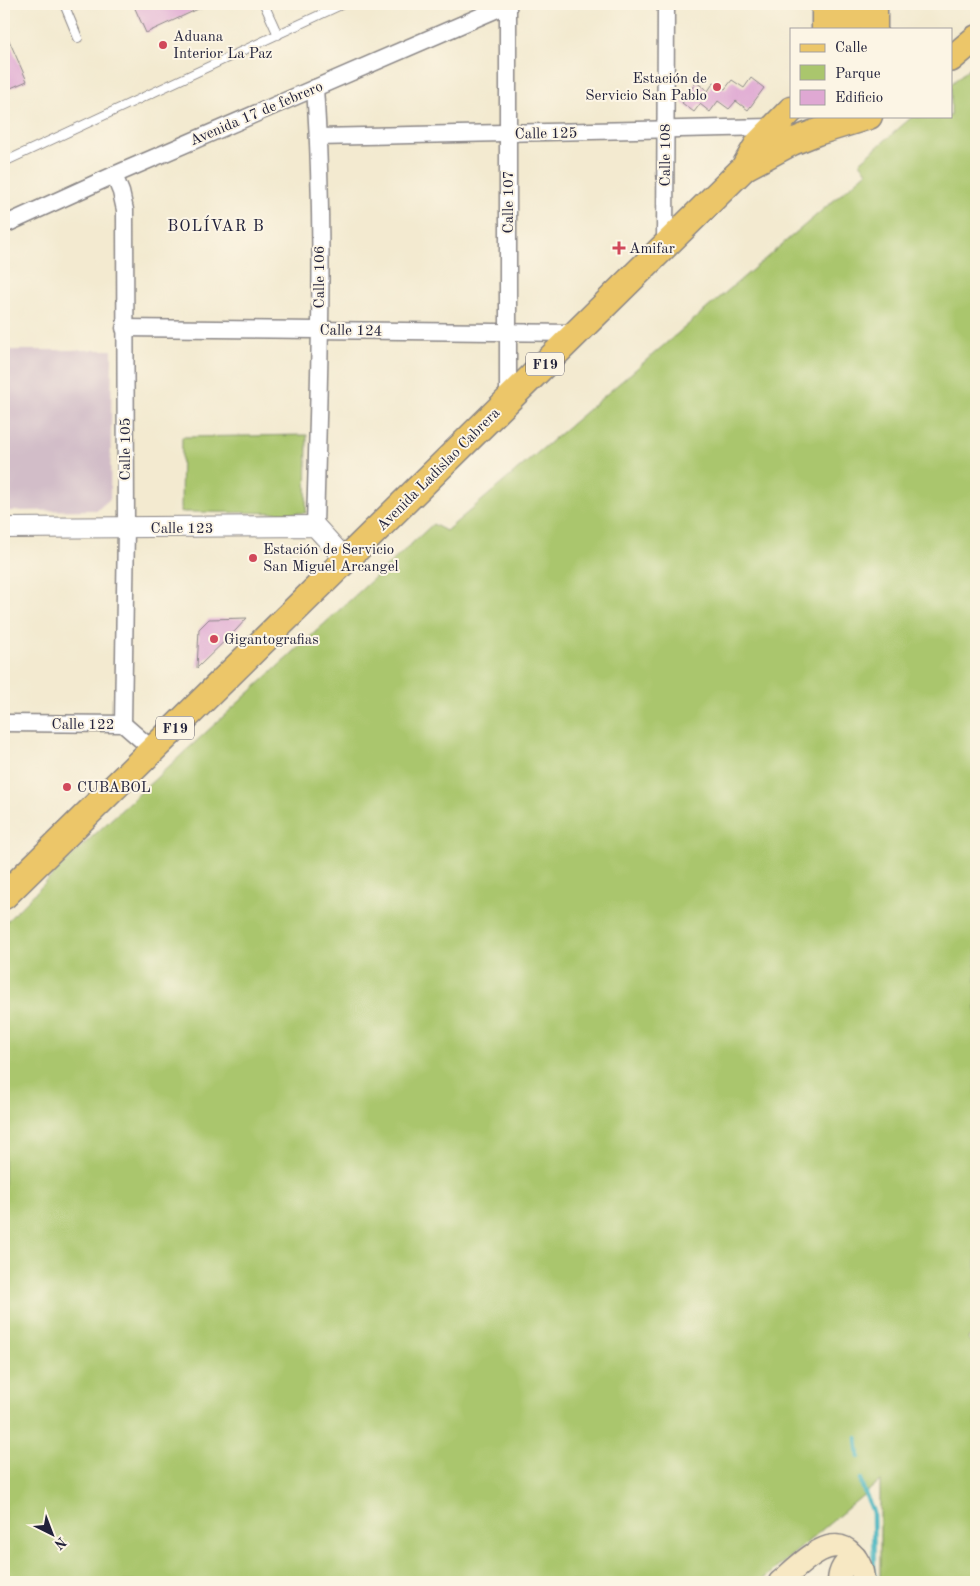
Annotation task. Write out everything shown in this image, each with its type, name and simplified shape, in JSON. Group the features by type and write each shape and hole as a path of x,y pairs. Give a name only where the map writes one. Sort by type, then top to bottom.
{"highway":[{"name":"Avenida Ladislao Cabrera","path":"4,896 744,168 758,144 785,116"},
{"name":"Avenida Ladislao Cabrera","path":"744,168 792,142 862,118"}],"main road":[{"path":"952,58 976,38"},
{"path":"780,1582 822,1549 835,1545 849,1550 855,1557 861,1565 863,1582"},
{"path":"839,1582 843,1566 848,1560 855,1557"}],"street":[{"name":"Avenida 17 de febrero","path":"4,225 114,175 508,4"},
{"name":"Calle 107","path":"508,4 508,400"},
{"name":"Calle 108","path":"665,246 666,4"},
{"name":"Calle 106","path":"315,88 318,137 320,330 315,526"},
{"name":"Calle 125","path":"318,137 665,131 785,116"},
{"name":"Calle 105","path":"114,175 121,192 124,210 126,528 123,724"},
{"name":"Calle 124","path":"124,328 577,333"},
{"name":"Calle 123","path":"4,528 315,526"},
{"path":"315,526 346,560"},
{"name":"Calle 122","path":"4,723 123,724 153,750"}],"lane":[{"path":"64,4 78,38"},
{"path":"264,4 278,35"},
{"path":"4,162 343,4"}],"shaded area":[{"path":"4,350 112,350 110,499 97,510 4,511"}],"green space":[{"path":"976,62 976,1332 968,1338 976,1351 976,1582 880,1582 880,1481 760,1582 4,1582 4,924 81,847 433,524 446,531 867,172 860,162 911,118 952,118 952,83"},
{"path":"307,435 306,513 181,512 182,437"}],"building":[{"path":"133,4 209,4 146,33"},
{"path":"4,29 27,81 4,91"},
{"path":"751,78 764,88 748,110 736,101 729,109 718,101 710,112 700,104 694,112 682,103 696,82 708,91 714,82 725,89 732,80 744,88"},
{"path":"247,618 197,668 199,629 209,619"}],"waterway":[{"path":"857,1438 859,1457"},
{"path":"861,1479 873,1513 874,1578"}],"place":[{"name":"Aduana Interior La Paz","path":"163,45"},
{"name":"Estación de Servicio San Pablo","path":"717,87"},
{"name":"Amifar","path":"619,248"},
{"name":"Estación de Servicio San Miguel Arcangel","path":"253,558"},
{"name":"Gigantografias","path":"214,639"},
{"name":"CUBABOL","path":"67,787"}],"district":[{"name":"BOLÍVAR B","path":"216,225"}]}
